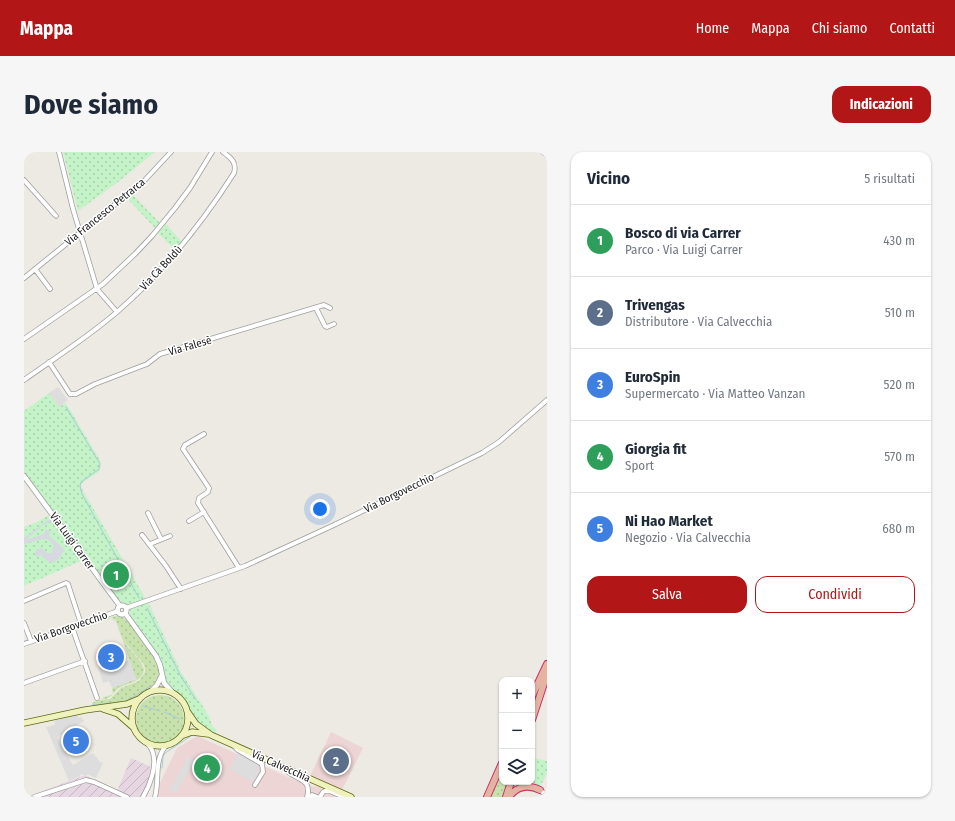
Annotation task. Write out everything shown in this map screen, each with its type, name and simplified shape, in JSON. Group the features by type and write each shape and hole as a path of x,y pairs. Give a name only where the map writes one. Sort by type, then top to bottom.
{"highway":[{"path":"535,690 547,664"},
{"path":"534,713 547,674"},
{"path":"487,797 499,770"},
{"path":"506,797 510,785"},
{"path":"509,797 515,790 522,787 532,787 540,790"}],"main road":[{"path":"24,723 99,708 127,704 150,692 162,690 174,694 182,701 187,711 187,724 181,736 168,744 158,746 146,742 140,737 134,728 118,714 99,708"},
{"path":"134,728 133,712 136,704 141,698"},
{"name":"Via Calvecchia","path":"187,711 196,724 210,735"},
{"name":"Via Calvecchia","path":"181,736 197,732 210,735 351,797"}],"street":[{"path":"59,152 80,233 97,289 117,312"},
{"name":"Via Francesco Petrarca","path":"24,278 144,181 170,152"},
{"path":"24,339 111,278 163,223 190,188 212,152"},
{"name":"Via Cà Boldù","path":"49,362 117,312 151,281 181,248 221,194 234,173 235,167 232,160 223,152"},
{"path":"543,152 547,155"},
{"path":"24,180 56,216"},
{"path":"35,269 50,289"},
{"path":"327,301 324,306 330,308"},
{"name":"Via Falesè","path":"66,397 70,394 76,394 95,384 147,364 160,354 324,306"},
{"path":"316,308 326,327 334,324"},
{"path":"24,380 49,362 70,394"},
{"name":"Via Borgovecchio","path":"126,611 239,568 300,541 482,453 499,442 547,400"},
{"path":"204,434 183,447 184,451 209,488 208,492 198,500 198,503 239,568"},
{"name":"Via Luigi Carrer","path":"25,480 119,609"},
{"path":"190,520 204,512"},
{"path":"148,513 161,539"},
{"path":"142,535 150,544 181,589"},
{"path":"150,544 170,536"},
{"path":"24,601 66,583 68,584 81,624"},
{"path":"126,611 122,614 119,609 123,605 157,658 164,683 174,694"},
{"name":"Via Borgovecchio","path":"24,644 119,609"},
{"path":"24,623 31,641"},
{"path":"72,627 97,698"},
{"path":"24,683 85,662"},
{"path":"150,692 157,685 162,675"},
{"path":"142,797 148,788 154,757 152,750 146,742"},
{"path":"155,797 160,755 168,744"},
{"path":"234,746 238,750 262,764 263,772 255,785"},
{"path":"284,768 289,773 306,783 309,788 307,797"},
{"path":"34,797 86,780 127,797"},
{"path":"307,797 312,795 318,797 323,791 327,790 344,797"},
{"path":"540,790 547,796"}],"shaded area":[{"path":"58,387 68,400 59,407 49,393"},
{"path":"51,518 53,521 43,525 26,540 44,534 45,530 49,530 49,536 64,550 59,559 53,563 47,561 41,555 36,557 35,554 36,550 42,548 48,554 51,553 54,545 47,539 24,544 24,538"},
{"path":"130,660 136,679 112,688 109,681 103,683 98,668 117,661 118,664"},
{"path":"77,715 78,718 81,717 84,721 57,737 73,765 93,753 100,762 103,763 96,778 87,774 86,776 81,774 79,778 77,777 69,781 46,727 55,725 54,721"},
{"path":"331,732 363,748 342,790 310,776"},
{"path":"197,736 308,786 319,787 329,794 340,797 157,797 158,787 177,748"},
{"path":"238,753 258,765 258,770 260,771 253,782 230,769"},
{"path":"187,756 193,759 192,761 194,762 176,793 169,790"},
{"path":"131,758 151,767 148,782 143,793 139,797 27,797 85,775 117,791"}],"green space":[{"path":"63,152 155,152 118,182 78,211"},
{"path":"132,194 160,223 155,228 127,198"},
{"path":"166,224 182,242 175,250 158,233"},
{"path":"49,393 59,407 65,403 69,408 101,462 100,471 82,483 82,489 151,608 181,672 209,716 212,726 217,730 215,734 201,726 192,716 184,700 166,684 161,660 130,615 130,609 126,604 116,598 24,473 24,411"},
{"path":"49,515 81,561 24,586 24,527"},
{"path":"118,616 129,622 154,657 160,671 159,678 150,690 143,693 131,702 92,707 92,703 99,700 110,699 121,688 139,681 145,672 143,663 126,644 117,620 110,617"},
{"path":"109,617 110,619 95,624 94,622"},
{"path":"110,619 117,620 126,645 141,662 144,670 137,680 119,688 113,694 112,688 136,679 116,621"},
{"path":"113,694 107,698 102,698"},
{"path":"155,695 165,695 174,699 180,705 183,710 183,728 174,739 165,743 155,743 146,739 140,733 136,724 136,714 140,705 146,699"},
{"path":"535,758 547,761 547,773 541,785 535,784"},
{"path":"499,774 499,785 509,785 504,797 489,797"},
{"path":"513,785 529,785 510,791"}],"waterway":[{"path":"66,407 100,464 99,469 81,482 80,486 82,494 139,598"},
{"path":"147,608 180,675 196,700"},
{"path":"123,702 131,699 151,686"},
{"path":"93,705 112,703"},
{"path":"143,706 160,711"},
{"path":"164,712 180,719"},
{"path":"162,768 165,753 191,736"}],"place":[{"name":"Bosco di via Carrer","path":"116,575"},
{"name":"EuroSpin","path":"111,657"},
{"name":"Ni Hao Market","path":"76,741"},
{"name":"Trivengas","path":"336,761"},
{"name":"Giorgia fit","path":"207,768"}]}
